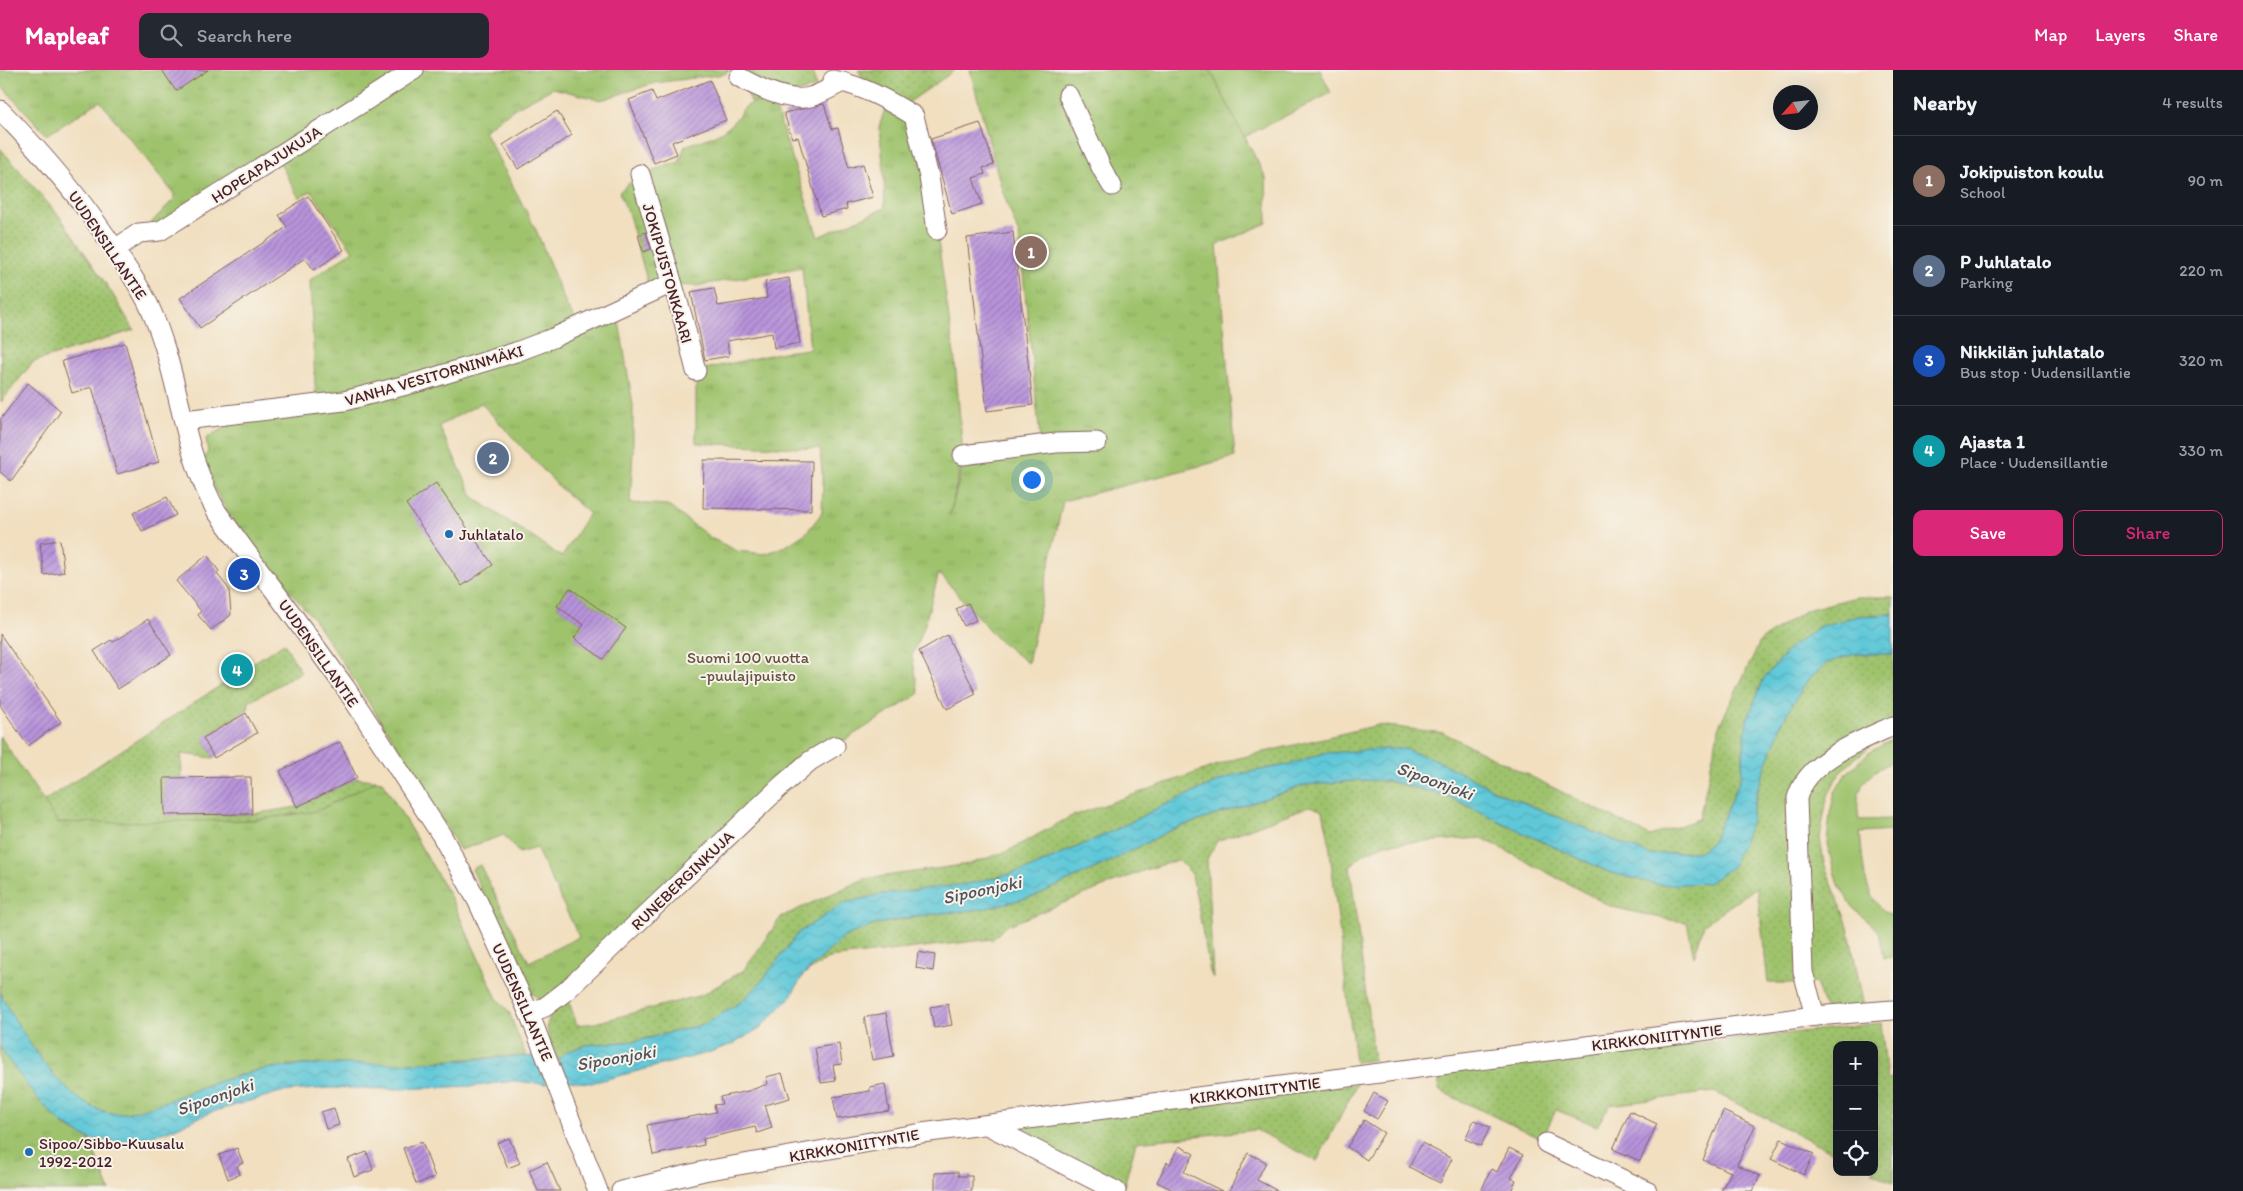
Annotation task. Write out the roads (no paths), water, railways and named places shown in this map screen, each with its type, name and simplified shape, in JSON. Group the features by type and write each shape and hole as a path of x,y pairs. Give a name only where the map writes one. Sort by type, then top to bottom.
{"street":[{"name":"HOPEAPAJUKUJA","path":"114,249 140,233 160,232 414,70"},
{"path":"739,77 764,91 808,98 838,81 852,84 888,100 914,116 929,178 937,230"},
{"path":"1068,95 1102,169 1112,186"},
{"name":"UUDENSILLANTIE","path":"0,110 25,135 95,219 150,308 170,368 200,479 212,504 345,687 442,836 478,902 529,1013 563,1096 598,1191"},
{"name":"JOKIPUISTONKAARI","path":"640,174 696,371"},
{"name":"VANHA VESITORNINMÄKI","path":"184,420 344,401 448,374 553,338 672,283"},
{"path":"963,455 1056,443 1096,442"},
{"path":"1815,1016 1802,972 1797,798 1800,786 1810,773 1834,756 1893,726"},
{"name":"RUNEBERGINKUJA","path":"529,1013 544,1007 566,991 780,786 810,761 835,746"},
{"name":"KIRKKONIITYNTIE","path":"621,1191 713,1169 922,1132 988,1125 1815,1016 1893,1010"},
{"path":"988,1125 1116,1191"},
{"path":"1546,1143 1647,1191"}],"water":[{"name":"Sipoonjoki","path":"1893,614 1893,654 1855,654 1827,663 1807,681 1783,720 1757,790 1749,828 1732,867 1708,883 1661,885 1611,873 1450,797 1389,781 1364,780 1305,785 1171,830 1109,862 1035,896 983,909 917,916 877,924 845,936 804,974 789,999 760,1028 735,1043 708,1053 591,1083 566,1081 558,1060 566,1052 586,1045 637,1041 705,1024 741,1002 762,981 798,933 844,903 877,895 973,883 1029,869 1160,807 1234,775 1287,765 1325,753 1402,748 1436,760 1500,793 1650,855 1700,851 1713,841 1741,777 1747,720 1764,678 1791,647 1818,627 1858,616"},
{"name":"Sipoonjoki","path":"0,993 32,1046 60,1082 92,1107 110,1113 120,1114 146,1108 211,1084 252,1072 301,1065 388,1064 535,1056 547,1084 513,1081 475,1086 397,1089 328,1088 281,1092 212,1112 165,1132 122,1142 89,1139 61,1123 37,1098 6,1057 0,1046"}],"place":[{"name":"Jokipuiston koulu","path":"1031,252"},
{"name":"P Juhlatalo","path":"493,458"},
{"name":"Juhlatalo","path":"449,534"},
{"name":"Nikkilän juhlatalo","path":"244,574"},
{"name":"Ajasta 1","path":"237,670"},
{"name":"Sipoo/Sibbo-Kuusalu 1992-2012","path":"29,1152"}],"park label":[{"name":"Suomi 100 vuotta -puulajipuisto","path":"748,666"}]}
